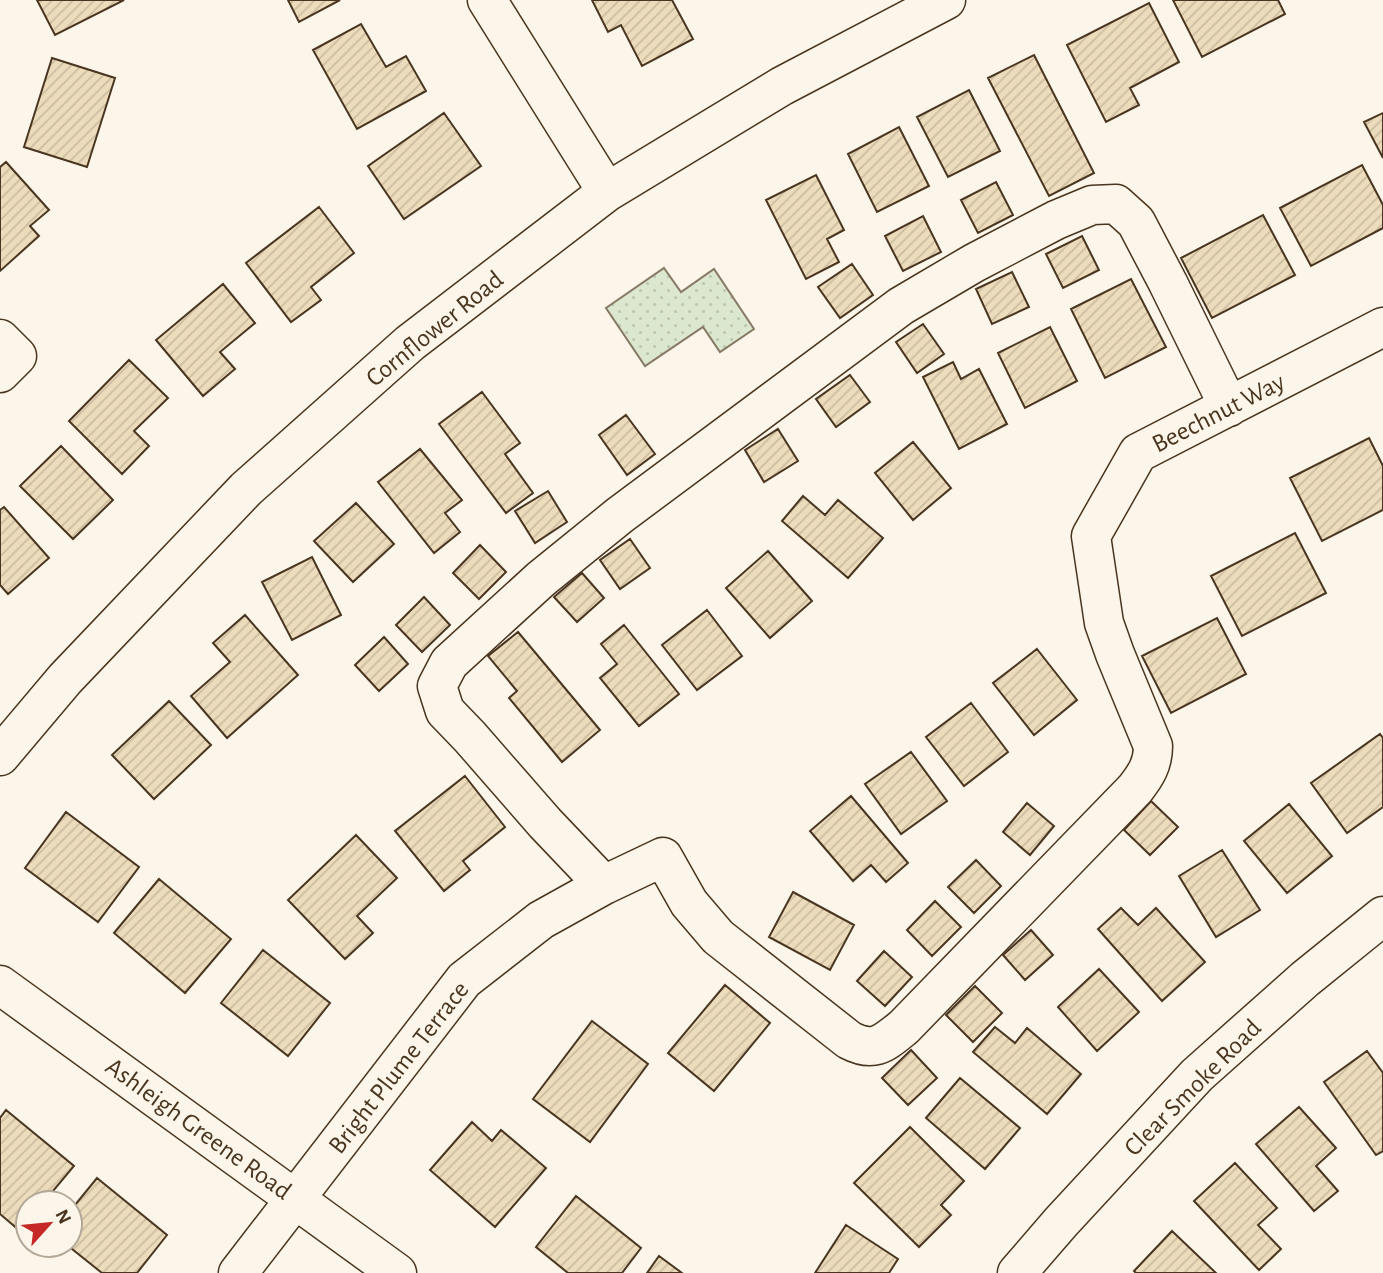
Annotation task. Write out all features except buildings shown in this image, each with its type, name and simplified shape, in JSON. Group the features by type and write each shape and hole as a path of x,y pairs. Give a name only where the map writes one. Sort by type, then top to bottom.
{"street":[{"path":"487,0 607,192"},
{"name":"Cornflower Road","path":"0,755 65,679 247,489 410,343 607,192 782,86 946,0"},
{"path":"604,885 445,711 437,686 449,663 541,579 620,514 901,306 974,263 1056,220 1092,205 1116,204 1136,222 1228,407"},
{"name":"Beechnut Way","path":"663,857 689,903 718,937 849,1040 862,1046 873,1047 884,1042 904,1027 1135,789 1150,767 1153,746 1104,623 1091,536 1138,453 1383,327"},
{"path":"0,339 17,356 0,373"},
{"name":"Bright Plume Terrace","path":"238,1273 464,980 541,920 604,885 663,857"},
{"name":"Clear Smoke Road","path":"1017,1273 1197,1075 1305,979 1383,916"},
{"name":"Ashleigh Greene Road","path":"0,985 397,1273"}],"green space":[{"path":"664,268 681,292 714,269 754,329 720,352 703,327 645,366 606,308"}]}
